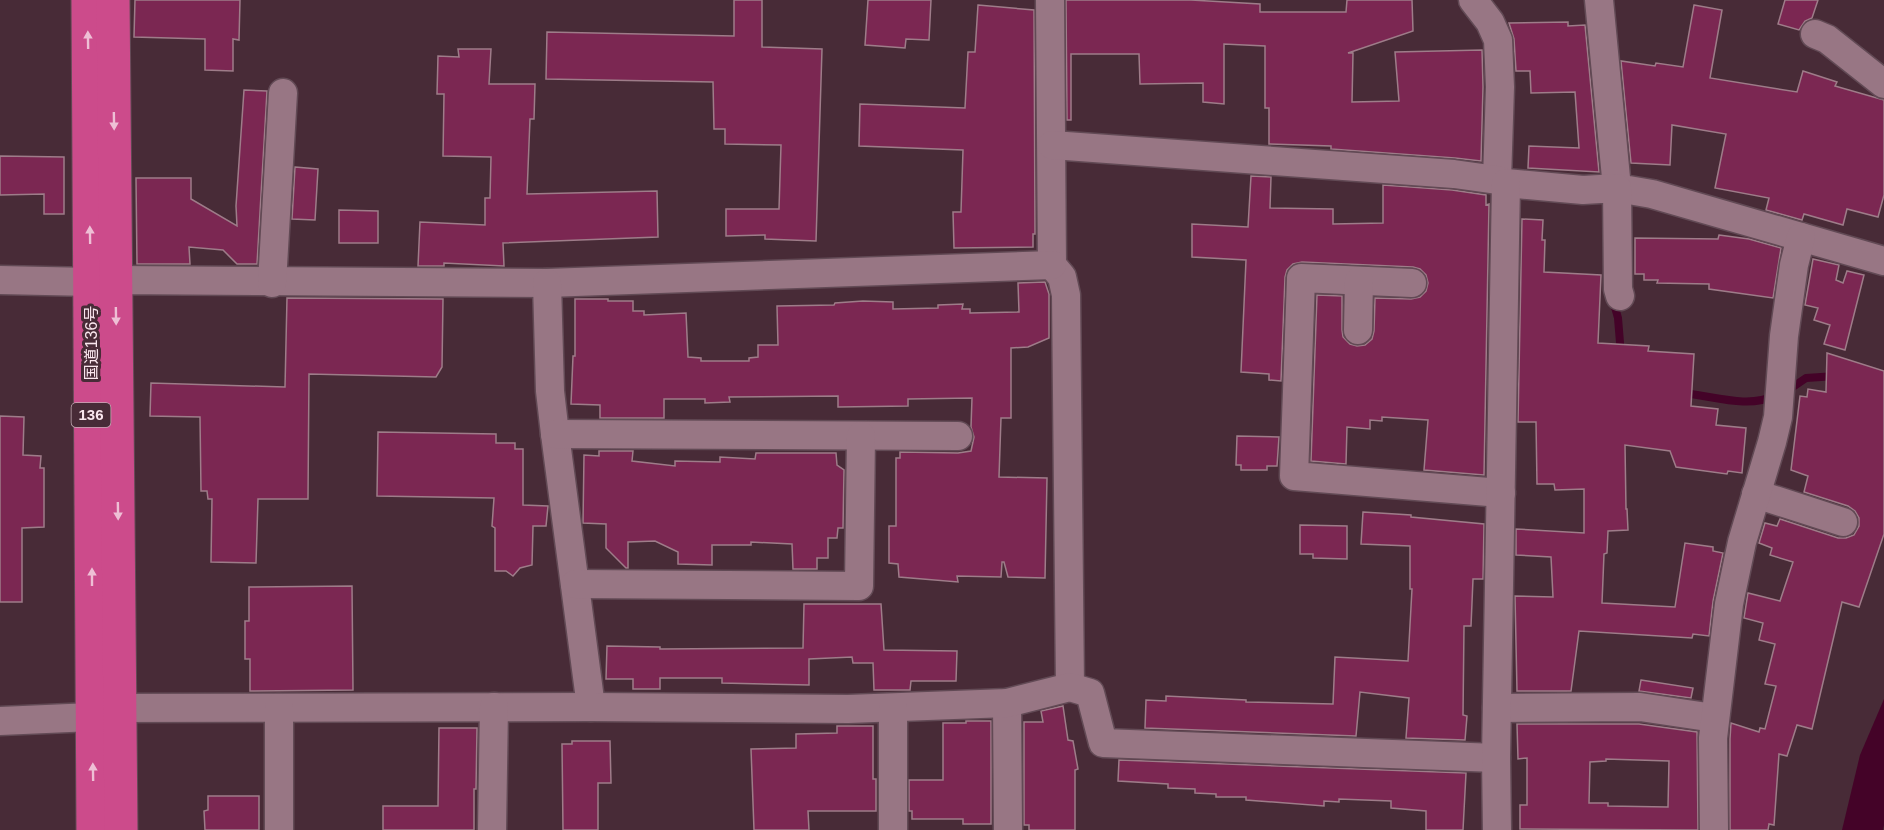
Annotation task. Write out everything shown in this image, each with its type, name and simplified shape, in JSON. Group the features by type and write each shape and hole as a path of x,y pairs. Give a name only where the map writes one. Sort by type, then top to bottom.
{"highway":[{"name":"国道136号","path":"88,0 103,281"},
{"name":"国道136号","path":"93,830 101,711 103,281 113,0"},
{"name":"国道136号","path":"101,711 121,830"}],"street":[{"path":"1050,0 1052,265 1062,277 1066,294 1070,687"},
{"path":"1473,0 1490,22 1498,40 1500,87 1501,493 1496,758 1497,830"},
{"path":"1599,0 1617,188 1618,290 1620,296"},
{"path":"1815,34 1827,39 1884,84"},
{"path":"272,283 283,93"},
{"path":"1052,145 1454,174 1583,190 1617,188 1652,194 1884,260"},
{"path":"1714,830 1714,718 1729,604 1742,542 1772,442 1780,393 1784,336 1794,265 1801,237"},
{"path":"0,280 548,283 1052,265"},
{"path":"1412,283 1301,278 1294,477 1501,493"},
{"path":"1358,330 1359,281"},
{"path":"548,283 550,391 591,707"},
{"path":"555,434 958,436"},
{"path":"574,584 859,586 861,436"},
{"path":"1756,494 1843,522"},
{"path":"0,721 101,711 279,708 893,708 1006,703 1070,687 1090,693 1103,743 1496,758"},
{"path":"1006,703 1008,830"},
{"path":"492,830 494,707"},
{"path":"1497,708 1640,707 1714,718"},
{"path":"279,708 279,830"},
{"path":"893,708 894,830"}],"shaded area":[{"path":"1884,699 1883,830 1842,830 1860,755"}],"building":[{"path":"135,0 240,0 239,40 233,39 233,71 205,70 205,39 134,37"},
{"path":"734,0 762,0 762,47 822,49 816,241 765,239 765,235 726,236 726,209 779,209 781,145 725,144 725,129 714,129 713,82 546,79 547,32 734,36"},
{"path":"868,0 931,0 929,40 906,39 905,48 865,45"},
{"path":"1066,0 1191,0 1260,4 1260,12 1346,12 1347,0 1412,0 1413,31 1348,53 1353,53 1352,102 1399,101 1395,52 1482,50 1481,161 1331,149 1331,146 1269,144 1269,108 1265,108 1265,46 1224,44 1224,104 1203,102 1203,83 1140,84 1139,54 1071,54 1071,120 1067,120"},
{"path":"1785,0 1818,0 1812,18 1805,21 1799,30 1778,24"},
{"path":"978,5 1034,10 1035,234 1033,234 1033,247 954,248 953,212 961,212 963,150 859,146 860,104 965,108 968,52 975,52"},
{"path":"1694,5 1722,10 1710,78 1797,92 1803,71 1837,82 1835,86 1884,100 1884,195 1878,217 1847,209 1843,225 1804,214 1802,220 1766,210 1769,198 1715,188 1726,134 1672,125 1670,165 1631,163 1621,61 1683,67"},
{"path":"1568,22 1568,26 1585,25 1599,172 1528,168 1529,146 1579,148 1575,92 1531,93 1530,71 1516,71 1514,39 1509,23"},
{"path":"458,49 491,49 489,84 535,84 534,119 530,119 527,194 657,191 658,237 503,243 504,266 444,263 444,266 418,266 420,222 485,225 485,198 490,198 491,157 443,156 444,94 437,94 438,56 459,57"},
{"path":"244,90 267,91 257,264 237,264 223,250 189,247 190,264 137,264 136,178 191,178 191,199 237,226 236,206"},
{"path":"0,156 64,157 64,214 44,214 44,194 0,195"},
{"path":"295,167 318,169 315,220 292,219"},
{"path":"1251,176 1271,177 1270,208 1333,209 1333,224 1383,223 1383,185 1486,195 1486,205 1489,204 1484,475 1424,470 1428,420 1382,417 1382,421 1370,420 1370,429 1347,427 1346,464 1311,461 1317,295 1342,296 1343,337 1350,344 1365,345 1372,339 1374,331 1375,298 1420,297 1426,291 1428,283 1426,275 1420,269 1302,262 1293,264 1287,270 1285,277 1281,381 1269,380 1269,374 1241,372 1246,260 1192,257 1192,224 1248,227"},
{"path":"339,210 378,211 378,243 339,243"},
{"path":"1522,219 1543,220 1544,272 1601,275 1598,343 1649,346 1648,351 1694,354 1691,406 1718,409 1716,425 1746,428 1742,473 1728,471 1727,474 1676,467 1670,451 1625,445 1628,530 1608,531 1607,553 1604,554 1602,603 1675,607 1685,543 1713,547 1713,551 1723,553 1713,601 1709,636 1693,634 1692,638 1579,631 1571,691 1517,691 1515,596 1553,597 1551,557 1516,555 1516,529 1584,533 1584,489 1555,490 1554,484 1537,484 1536,422 1518,422"},
{"path":"1719,235 1749,239 1781,248 1773,298 1709,289 1709,284 1657,283 1658,280 1644,280 1644,274 1635,274 1635,238 1718,239"},
{"path":"1813,259 1839,265 1836,280 1843,283 1847,271 1864,275 1845,350 1824,344 1830,325 1814,320 1818,308 1805,305"},
{"path":"1045,282 1049,294 1049,338 1028,347 1011,348 1011,418 1001,418 999,477 1047,478 1045,578 1008,577 1004,562 1002,562 1001,577 957,576 958,582 899,577 898,564 889,563 889,526 896,526 896,458 900,458 900,452 958,453 971,451 974,437 971,427 972,398 908,399 908,406 838,407 838,396 729,397 730,402 705,403 705,399 664,399 664,418 600,418 600,405 571,404 573,356 575,356 575,299 633,301 633,311 644,311 644,315 686,313 688,357 701,358 701,361 749,361 749,358 758,357 758,345 778,345 777,306 834,305 835,303 863,301 893,302 893,309 938,308 938,305 963,304 962,309 970,309 970,313 1019,312 1018,283"},
{"path":"287,298 443,299 442,367 436,377 309,374 308,499 258,499 256,563 211,562 212,499 208,499 207,491 201,491 200,417 150,416 151,383 285,387"},
{"path":"1827,353 1884,371 1884,534 1859,607 1842,602 1812,729 1797,725 1787,756 1779,754 1774,825 1769,824 1768,830 1730,830 1731,723 1759,732 1760,728 1765,729 1776,686 1765,684 1775,644 1759,640 1763,623 1744,618 1748,593 1780,601 1793,562 1770,555 1772,548 1759,543 1765,523 1777,526 1780,519 1838,538 1854,535 1859,526 1859,518 1855,511 1848,506 1804,492 1808,476 1791,470 1800,396 1807,397 1808,389 1826,392"},
{"path":"0,416 24,417 23,455 41,456 40,468 44,468 44,527 22,528 22,602 0,602"},
{"path":"378,432 496,434 496,443 515,443 515,449 523,449 523,505 548,506 546,526 533,526 532,565 520,568 513,576 506,571 495,571 495,528 492,526 494,498 377,496"},
{"path":"1237,436 1279,437 1277,466 1267,466 1267,470 1241,470 1241,465 1236,465"},
{"path":"599,451 633,451 632,461 675,466 675,461 720,462 720,457 755,459 756,453 836,453 837,465 844,470 843,528 838,528 837,538 828,538 828,558 817,558 817,569 793,569 792,544 751,542 751,545 712,545 712,565 678,564 678,552 655,541 628,542 628,568 626,568 606,548 606,524 583,523 584,455 599,456"},
{"path":"1363,512 1484,524 1483,579 1473,579 1471,626 1464,626 1463,715 1467,716 1465,740 1406,738 1409,698 1360,692 1356,736 1145,728 1146,700 1166,701 1166,696 1246,700 1246,702 1333,704 1335,657 1408,661 1412,589 1410,589 1410,546 1361,544"},
{"path":"1300,525 1347,526 1347,559 1313,558 1313,554 1300,554"},
{"path":"352,586 353,690 250,691 250,659 245,659 245,621 249,621 249,587"},
{"path":"804,604 881,604 884,650 957,651 956,681 911,681 910,690 874,690 873,663 853,663 852,657 809,659 809,685 722,683 722,678 660,678 660,689 633,689 633,679 606,679 607,646 660,647 660,649 803,648"},
{"path":"1641,680 1693,688 1691,698 1639,691"},
{"path":"1063,706 1068,740 1073,741 1078,769 1075,770 1075,830 1029,830 1029,825 1024,825 1024,722 1043,722 1041,711"},
{"path":"966,721 991,721 991,824 963,824 963,819 912,819 912,811 909,811 909,780 943,780 943,723 966,723"},
{"path":"1517,724 1639,724 1697,732 1698,830 1520,829 1520,805 1527,805 1527,758 1518,759","holes":["1606,759 1669,761 1668,807 1608,806 1608,803 1589,803 1590,762 1606,761"]},
{"path":"837,726 873,726 873,779 876,779 876,811 808,811 809,830 754,830 751,749 796,748 796,734 837,733"},
{"path":"439,728 477,728 474,830 383,830 383,806 438,806"},
{"path":"572,741 610,741 611,783 598,783 598,830 563,830 562,744 572,744"},
{"path":"1119,760 1466,773 1463,830 1426,830 1426,811 1391,808 1391,801 1339,799 1339,802 1324,801 1324,806 1246,800 1246,797 1216,797 1216,794 1195,793 1195,789 1168,788 1168,784 1118,781"},
{"path":"208,796 259,796 259,830 205,830 204,811 208,810"}],"waterway":[{"path":"1613,300 1618,318 1621,355"},
{"path":"1787,391 1806,378 1836,376"},
{"path":"1681,393 1740,401 1764,400 1775,396"}]}
